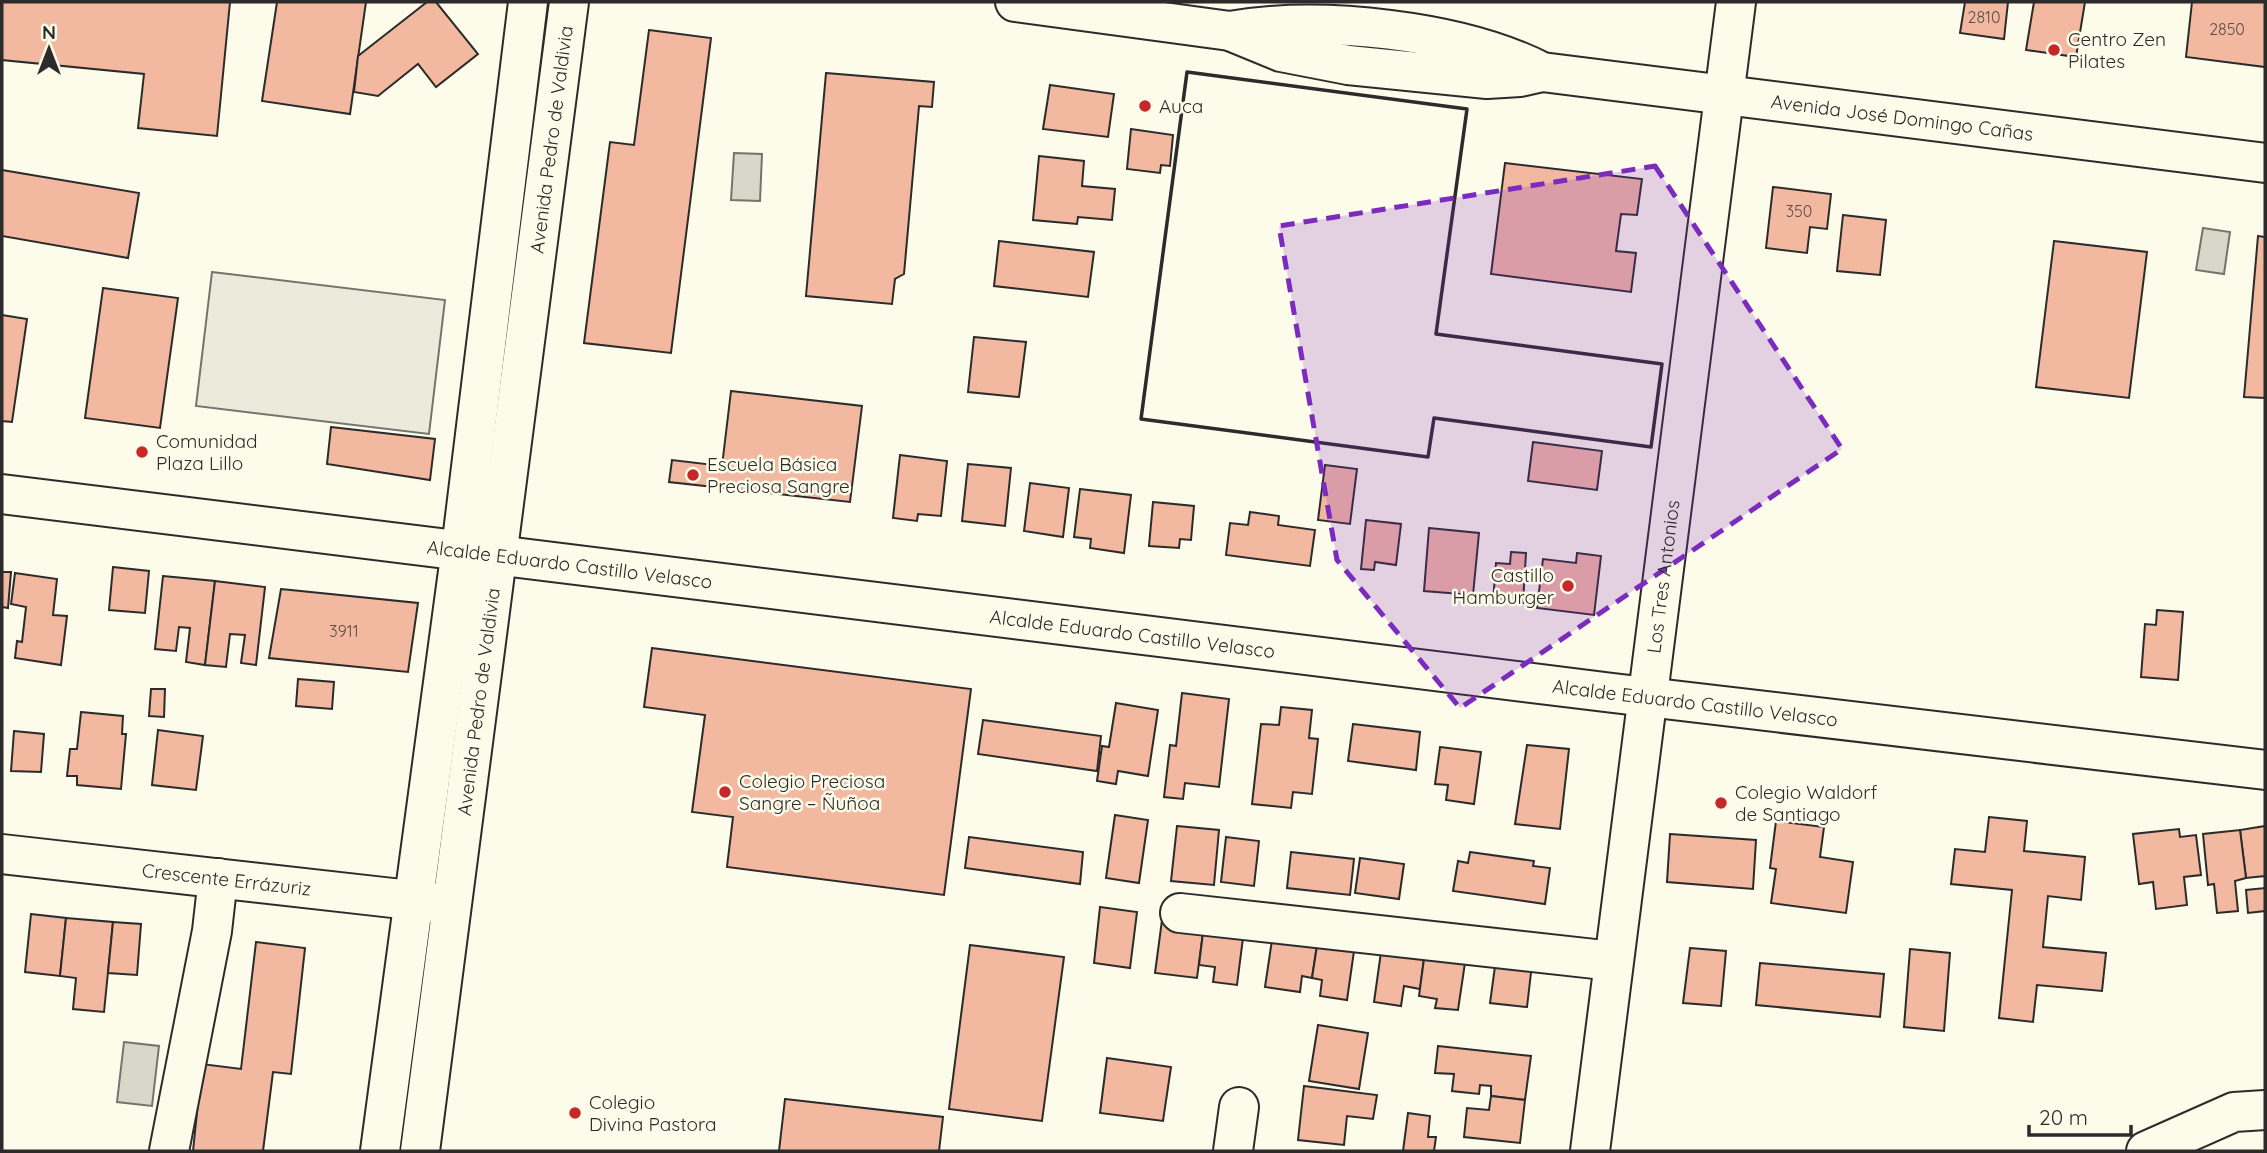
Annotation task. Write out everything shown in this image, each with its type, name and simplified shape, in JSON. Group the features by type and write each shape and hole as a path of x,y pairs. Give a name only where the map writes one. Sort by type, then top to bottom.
{"main road":[{"name":"Avenida Pedro de Valdivia","path":"420,1151 451,904 479,551 528,2"},
{"name":"Avenida Pedro de Valdivia","path":"380,1151 413,900 479,551 569,2"},
{"name":"Avenida José Domingo Cañas","path":"1015,2 1230,31 1281,52 1348,65 1487,79 1520,77 1542,72 2265,163"},
{"name":"Los Tres Antonios","path":"1590,1151 1735,2"},
{"name":"Alcalde Eduardo Castillo Velasco","path":"2,494 1646,697 2265,770"},
{"name":"Crescente Errázuriz","path":"2,854 451,904"},
{"path":"169,1151 212,931 218,878"},
{"path":"1180,913 1613,961"},
{"path":"1233,1151 1239,1107"},
{"path":"2146,1151 2234,1112 2265,1110"}],"highlighted area":[{"path":"1655,166 1842,449 1460,708 1337,560 1279,226"}],"shaded area":[{"path":"734,153 762,154 760,201 731,200"},
{"path":"2203,228 2230,232 2224,274 2196,270"},
{"path":"212,272 445,300 429,434 196,406"},
{"path":"124,1042 159,1046 152,1106 117,1102"}],"building":[{"path":"2,2 230,2 217,136 138,128 144,74 2,60"},
{"path":"277,2 366,2 350,114 262,101"},
{"path":"427,2 436,2 478,54 436,87 418,64 378,96 354,92 358,56"},
{"path":"1965,2 2008,2 2004,39 1960,33"},
{"path":"2034,2 2085,2 2076,57 2026,50"},
{"path":"2192,2 2265,2 2265,67 2186,57"},
{"path":"649,30 711,38 671,353 584,343 610,142 634,145"},
{"path":"826,73 934,82 932,107 919,106 904,274 895,279 892,304 806,296"},
{"path":"1050,85 1114,94 1108,137 1043,129"},
{"path":"1131,129 1173,135 1170,166 1161,165 1160,173 1127,169"},
{"path":"1039,156 1084,161 1082,186 1115,189 1112,220 1078,217 1077,224 1033,220"},
{"path":"1505,163 1642,179 1637,215 1621,214 1616,251 1636,253 1631,292 1491,274"},
{"path":"2,170 139,193 128,258 2,236"},
{"path":"1773,187 1831,194 1827,229 1810,227 1807,253 1766,248"},
{"path":"1843,215 1886,220 1880,275 1837,271"},
{"path":"2258,236 2265,237 2265,398 2244,397"},
{"path":"999,241 1094,252 1088,297 994,286"},
{"path":"2054,241 2147,252 2129,398 2036,387"},
{"path":"103,288 178,298 160,428 85,418"},
{"path":"2,315 27,319 12,422 2,421"},
{"path":"974,337 1026,342 1019,397 968,392"},
{"path":"731,391 862,406 850,502 669,482 672,460 722,466"},
{"path":"331,427 435,439 430,480 327,464"},
{"path":"1533,442 1602,451 1597,490 1528,481"},
{"path":"900,455 947,461 941,516 918,514 917,521 893,518"},
{"path":"968,464 1011,468 1005,526 962,521"},
{"path":"1325,465 1357,469 1350,524 1318,520"},
{"path":"1030,483 1069,488 1063,537 1024,531"},
{"path":"1080,489 1131,495 1124,553 1090,548 1091,539 1074,537"},
{"path":"1153,502 1194,506 1191,540 1180,539 1179,548 1149,546"},
{"path":"1250,512 1279,516 1278,525 1315,530 1310,566 1226,555 1230,523 1248,525"},
{"path":"1366,520 1401,524 1396,565 1375,562 1374,570 1361,569"},
{"path":"1429,528 1479,533 1473,595 1424,591"},
{"path":"1511,552 1526,553 1523,603 1493,601 1496,563 1510,564"},
{"name":"Castillo Hamburger","path":"1577,553 1601,556 1594,615 1537,608 1543,559 1576,563"},
{"path":"113,567 149,571 145,613 109,610"},
{"path":"2,572 11,572 8,608 2,607"},
{"path":"15,573 57,579 53,615 67,616 61,665 15,658 17,641 22,642 26,607 11,604"},
{"path":"163,576 215,581 205,665 186,662 190,628 179,627 176,651 155,649"},
{"path":"215,581 265,587 256,665 241,663 245,635 230,634 226,667 205,665"},
{"path":"281,589 418,603 408,672 269,658"},
{"path":"2157,610 2183,612 2178,680 2141,677 2145,624 2156,625"},
{"path":"652,648 971,689 944,895 727,867 733,817 692,812 705,715 644,707"},
{"path":"298,679 334,682 332,709 296,706"},
{"path":"151,689 165,689 164,717 149,716"},
{"path":"1182,693 1229,699 1219,787 1185,783 1183,799 1164,797 1170,745 1176,746"},
{"path":"1116,703 1158,710 1148,776 1118,771 1116,784 1097,781 1102,746 1109,747"},
{"path":"1281,707 1312,710 1309,738 1318,739 1312,794 1293,792 1291,808 1252,804 1261,724 1279,725"},
{"path":"81,712 123,716 122,734 126,734 121,789 77,785 77,776 67,776 70,749 77,749"},
{"path":"983,720 1101,736 1097,771 978,754"},
{"path":"1353,724 1420,732 1416,770 1348,761"},
{"path":"158,730 203,736 196,790 152,785"},
{"path":"14,731 44,734 41,772 11,771"},
{"path":"1527,745 1569,749 1560,829 1515,824"},
{"path":"1440,747 1481,752 1474,804 1446,800 1448,785 1435,784"},
{"path":"1115,815 1148,820 1139,883 1106,878"},
{"path":"1989,817 2027,821 2024,851 2085,857 2081,900 2048,896 2043,947 2106,953 2102,991 2037,985 2033,1022 1999,1018 2012,890 1951,884 1955,849 1985,852"},
{"path":"1776,821 1824,827 1820,857 1853,862 1846,913 1771,903 1776,869 1770,868"},
{"path":"1177,826 1219,830 1214,885 1171,881"},
{"path":"2265,826 2265,876 2246,878 2240,830"},
{"path":"2179,829 2180,837 2196,835 2201,875 2184,877 2187,905 2156,909 2153,882 2139,884 2133,834"},
{"path":"2240,830 2246,878 2235,881 2238,911 2217,913 2214,884 2208,885 2203,834"},
{"path":"1670,834 1756,840 1753,889 1667,882"},
{"path":"969,837 1083,852 1080,884 965,868"},
{"path":"1226,837 1259,841 1254,886 1221,882"},
{"path":"1291,852 1354,859 1350,895 1287,888"},
{"path":"1470,852 1534,861 1533,866 1550,868 1545,904 1453,891 1458,861 1468,863"},
{"path":"1360,858 1404,864 1399,899 1355,893"},
{"path":"2265,888 2265,911 2248,913 2246,890"},
{"path":"1100,907 1137,912 1130,968 1094,963"},
{"path":"31,914 66,918 60,976 25,972"},
{"path":"66,918 113,922 104,1012 73,1009 76,978 60,976"},
{"path":"1162,920 1204,925 1197,978 1155,973"},
{"path":"113,922 141,924 137,975 108,973"},
{"path":"1204,925 1244,930 1237,985 1213,982 1215,967 1199,965"},
{"path":"1273,933 1318,939 1312,978 1302,976 1300,992 1265,987"},
{"path":"1318,939 1355,944 1347,1000 1320,996 1322,980 1312,978"},
{"path":"256,942 305,948 291,1074 273,1072 263,1151 193,1151 202,1064 241,1069"},
{"path":"970,945 1064,957 1042,1121 949,1109"},
{"path":"1382,945 1425,951 1420,989 1404,986 1401,1006 1374,1002"},
{"path":"1690,948 1726,951 1721,1006 1683,1003"},
{"path":"1910,949 1950,953 1944,1031 1904,1027"},
{"path":"1425,951 1466,956 1458,1010 1435,1008 1437,999 1419,996"},
{"path":"1496,959 1532,964 1527,1007 1490,1003"},
{"path":"1760,963 1884,974 1880,1017 1756,1005"},
{"path":"1318,1025 1368,1033 1359,1089 1309,1081"},
{"path":"1438,1046 1531,1056 1525,1100 1491,1096 1491,1086 1480,1085 1479,1094 1452,1091 1454,1074 1435,1073"},
{"path":"1107,1058 1171,1067 1163,1121 1100,1113"},
{"path":"1304,1086 1377,1095 1373,1119 1347,1116 1344,1145 1298,1140"},
{"path":"1491,1096 1525,1100 1520,1143 1464,1137 1467,1108 1489,1110"},
{"path":"785,1099 943,1117 939,1151 779,1151"},
{"path":"1408,1113 1430,1116 1428,1137 1436,1137 1434,1151 1403,1151"}],"wall":[{"path":"1187,72 1467,109 1436,334 1662,364 1651,447 1434,418 1428,457 1141,419 1187,72"}],"place":[{"name":"Centro Zen Pilates","path":"2054,50"},
{"name":"Auca","path":"1145,106"},
{"name":"Comunidad Plaza Lillo","path":"142,452"},
{"name":"Escuela Básica Preciosa Sangre","path":"693,475"},
{"name":"Castillo Hamburger","path":"1568,586"},
{"name":"Colegio Preciosa Sangre – Ñuñoa","path":"725,792"},
{"name":"Colegio Waldorf de Santiago","path":"1721,803"},
{"name":"Colegio Divina Pastora","path":"575,1113"}]}
